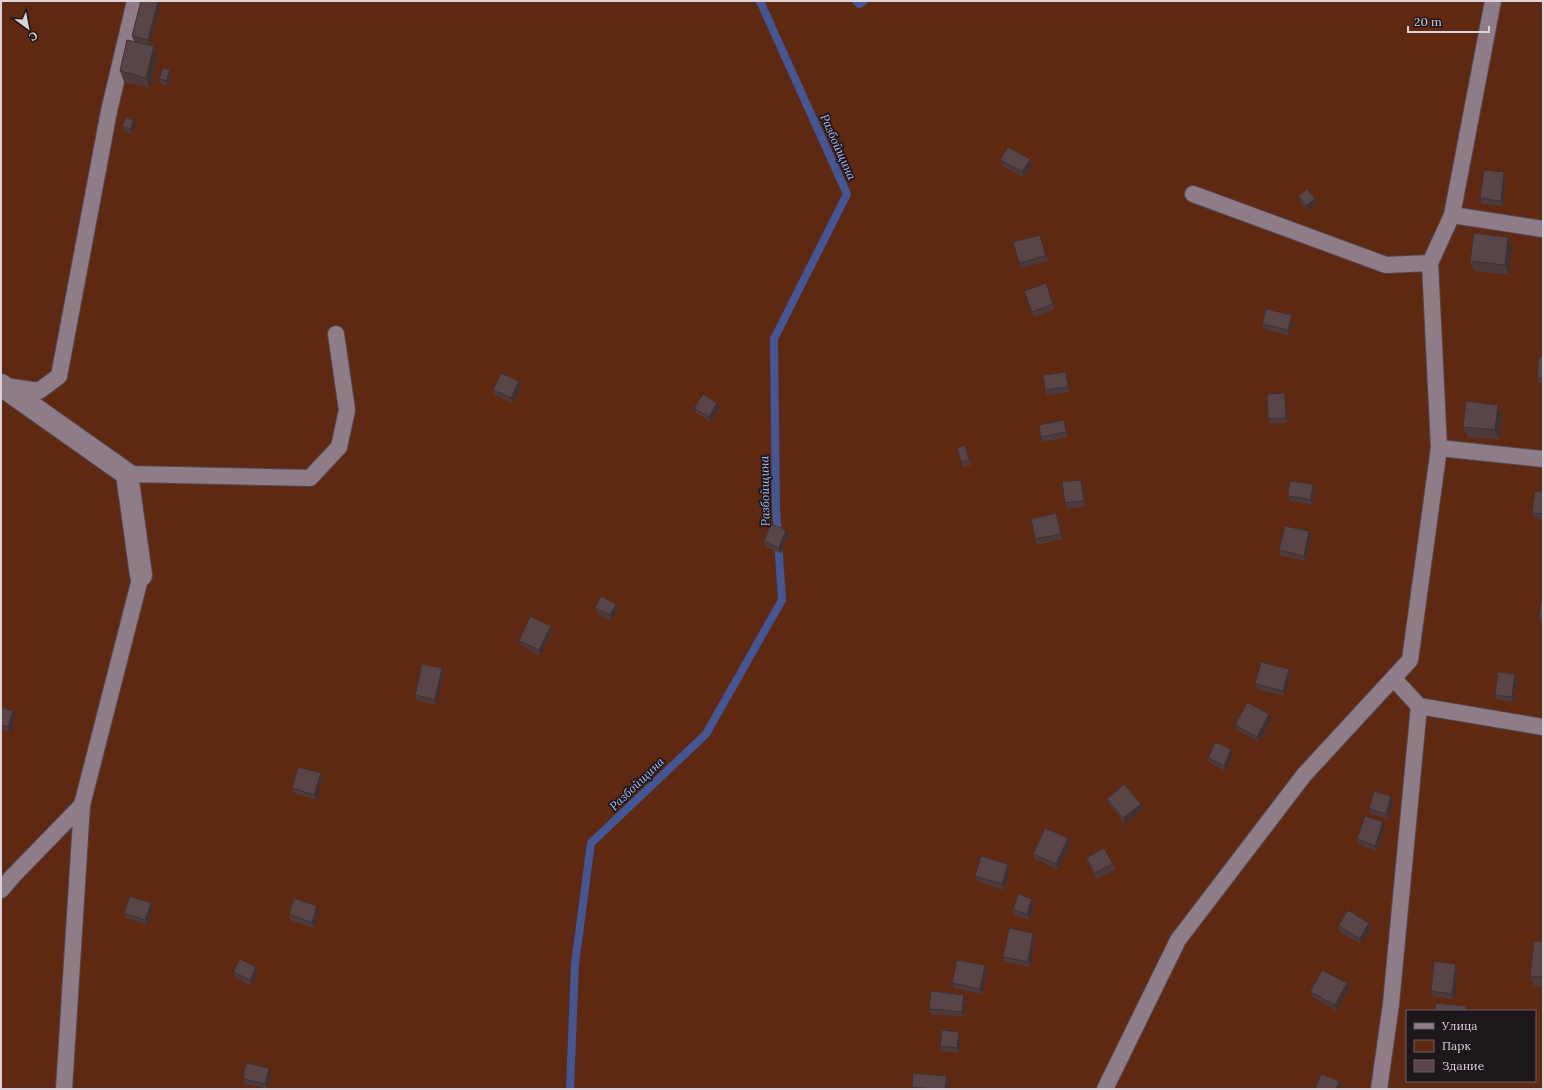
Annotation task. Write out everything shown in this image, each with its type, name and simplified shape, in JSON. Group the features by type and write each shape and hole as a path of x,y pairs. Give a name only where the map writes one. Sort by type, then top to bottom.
{"street":[{"path":"1,385 127,474 140,576"}],"lane":[{"path":"1,385 38,391 59,376 109,111 135,1"},
{"path":"1105,1089 1178,940 1304,775 1410,660 1439,448 1430,263 1452,215 1493,1"},
{"path":"1194,194 1386,265 1430,263"},
{"path":"1452,215 1543,229"},
{"path":"127,474 310,478 339,447 347,410 336,334"},
{"path":"1439,448 1543,459"},
{"path":"64,1089 82,805 140,576"},
{"path":"1394,679 1419,706 1543,727"},
{"path":"1379,1089 1391,1004 1419,706"},
{"path":"1,890 82,805"}],"green space":[{"path":"1,1 1543,1 1543,1089 1,1089"}],"building":[{"path":"141,1 158,1 148,40 132,36"},
{"path":"127,40 154,46 146,78 120,71"},
{"path":"163,68 170,70 166,81 159,79"},
{"path":"126,117 134,121 130,129 122,126"},
{"path":"1008,147 1030,159 1022,172 1000,160"},
{"path":"1484,170 1504,172 1501,201 1480,198"},
{"path":"1307,189 1315,199 1306,206 1298,196"},
{"path":"1474,233 1508,237 1505,265 1470,261"},
{"path":"1040,235 1046,256 1019,263 1013,242"},
{"path":"1046,283 1053,304 1032,312 1024,291"},
{"path":"1266,309 1292,315 1288,330 1262,324"},
{"path":"1539,357 1543,357 1543,378 1537,378"},
{"path":"1066,372 1068,387 1045,390 1043,375"},
{"path":"501,373 519,381 511,398 493,390"},
{"path":"1285,393 1286,418 1268,419 1267,394"},
{"path":"703,394 717,403 709,417 694,408"},
{"path":"1466,401 1498,405 1495,430 1463,427"},
{"path":"1064,420 1066,432 1041,437 1039,425"},
{"path":"965,445 969,460 961,462 957,448"},
{"path":"1081,480 1084,501 1065,503 1062,482"},
{"path":"1290,481 1313,484 1311,500 1288,496"},
{"path":"1535,491 1543,492 1543,514 1532,513"},
{"path":"1056,513 1061,534 1035,539 1031,519"},
{"path":"771,524 786,530 779,548 764,541"},
{"path":"1285,526 1309,531 1304,556 1279,550"},
{"path":"601,596 616,604 610,615 595,608"},
{"path":"1541,601 1543,601 1543,618 1539,618"},
{"path":"530,616 551,626 539,650 519,641"},
{"path":"1261,662 1289,669 1283,691 1255,684"},
{"path":"422,664 442,668 435,700 415,695"},
{"path":"1498,672 1515,674 1512,697 1495,695"},
{"path":"1247,702 1269,714 1257,737 1235,725"},
{"path":"1,707 13,711 8,727 1,725"},
{"path":"1215,742 1231,749 1224,766 1208,758"},
{"path":"298,767 321,773 314,795 292,788"},
{"path":"1124,784 1141,804 1123,818 1107,799"},
{"path":"1374,791 1391,796 1386,814 1369,809"},
{"path":"1365,816 1383,822 1375,846 1357,839"},
{"path":"1045,828 1068,838 1056,864 1033,854"},
{"path":"1104,848 1113,864 1095,873 1086,858"},
{"path":"981,856 1008,864 1002,884 975,876"},
{"path":"1018,894 1032,899 1027,914 1013,909"},
{"path":"130,896 151,903 145,920 124,913"},
{"path":"294,898 317,906 312,923 289,914"},
{"path":"1348,910 1369,923 1360,939 1338,926"},
{"path":"1009,928 1033,933 1028,962 1003,957"},
{"path":"1534,941 1543,942 1543,977 1530,976"},
{"path":"240,959 256,967 250,980 233,972"},
{"path":"957,960 985,965 980,989 952,983"},
{"path":"1434,961 1456,964 1452,994 1431,991"},
{"path":"1322,970 1347,983 1335,1005 1310,992"},
{"path":"931,991 964,995 962,1012 929,1009"},
{"path":"1436,1003 1466,1006 1466,1010 1435,1010"},
{"path":"942,1030 959,1032 957,1048 940,1046"},
{"path":"246,1063 269,1068 265,1084 243,1079"},
{"path":"913,1073 947,1076 945,1089 912,1087"},
{"path":"1321,1074 1339,1081 1336,1089 1315,1089"}],"waterway":[{"name":"Разбойщина","path":"570,1089 575,964 591,843 706,734 782,600 776,508 774,339 847,194 760,1"},
{"name":"Разбойщина","path":"856,1 859,4 864,1"}]}
